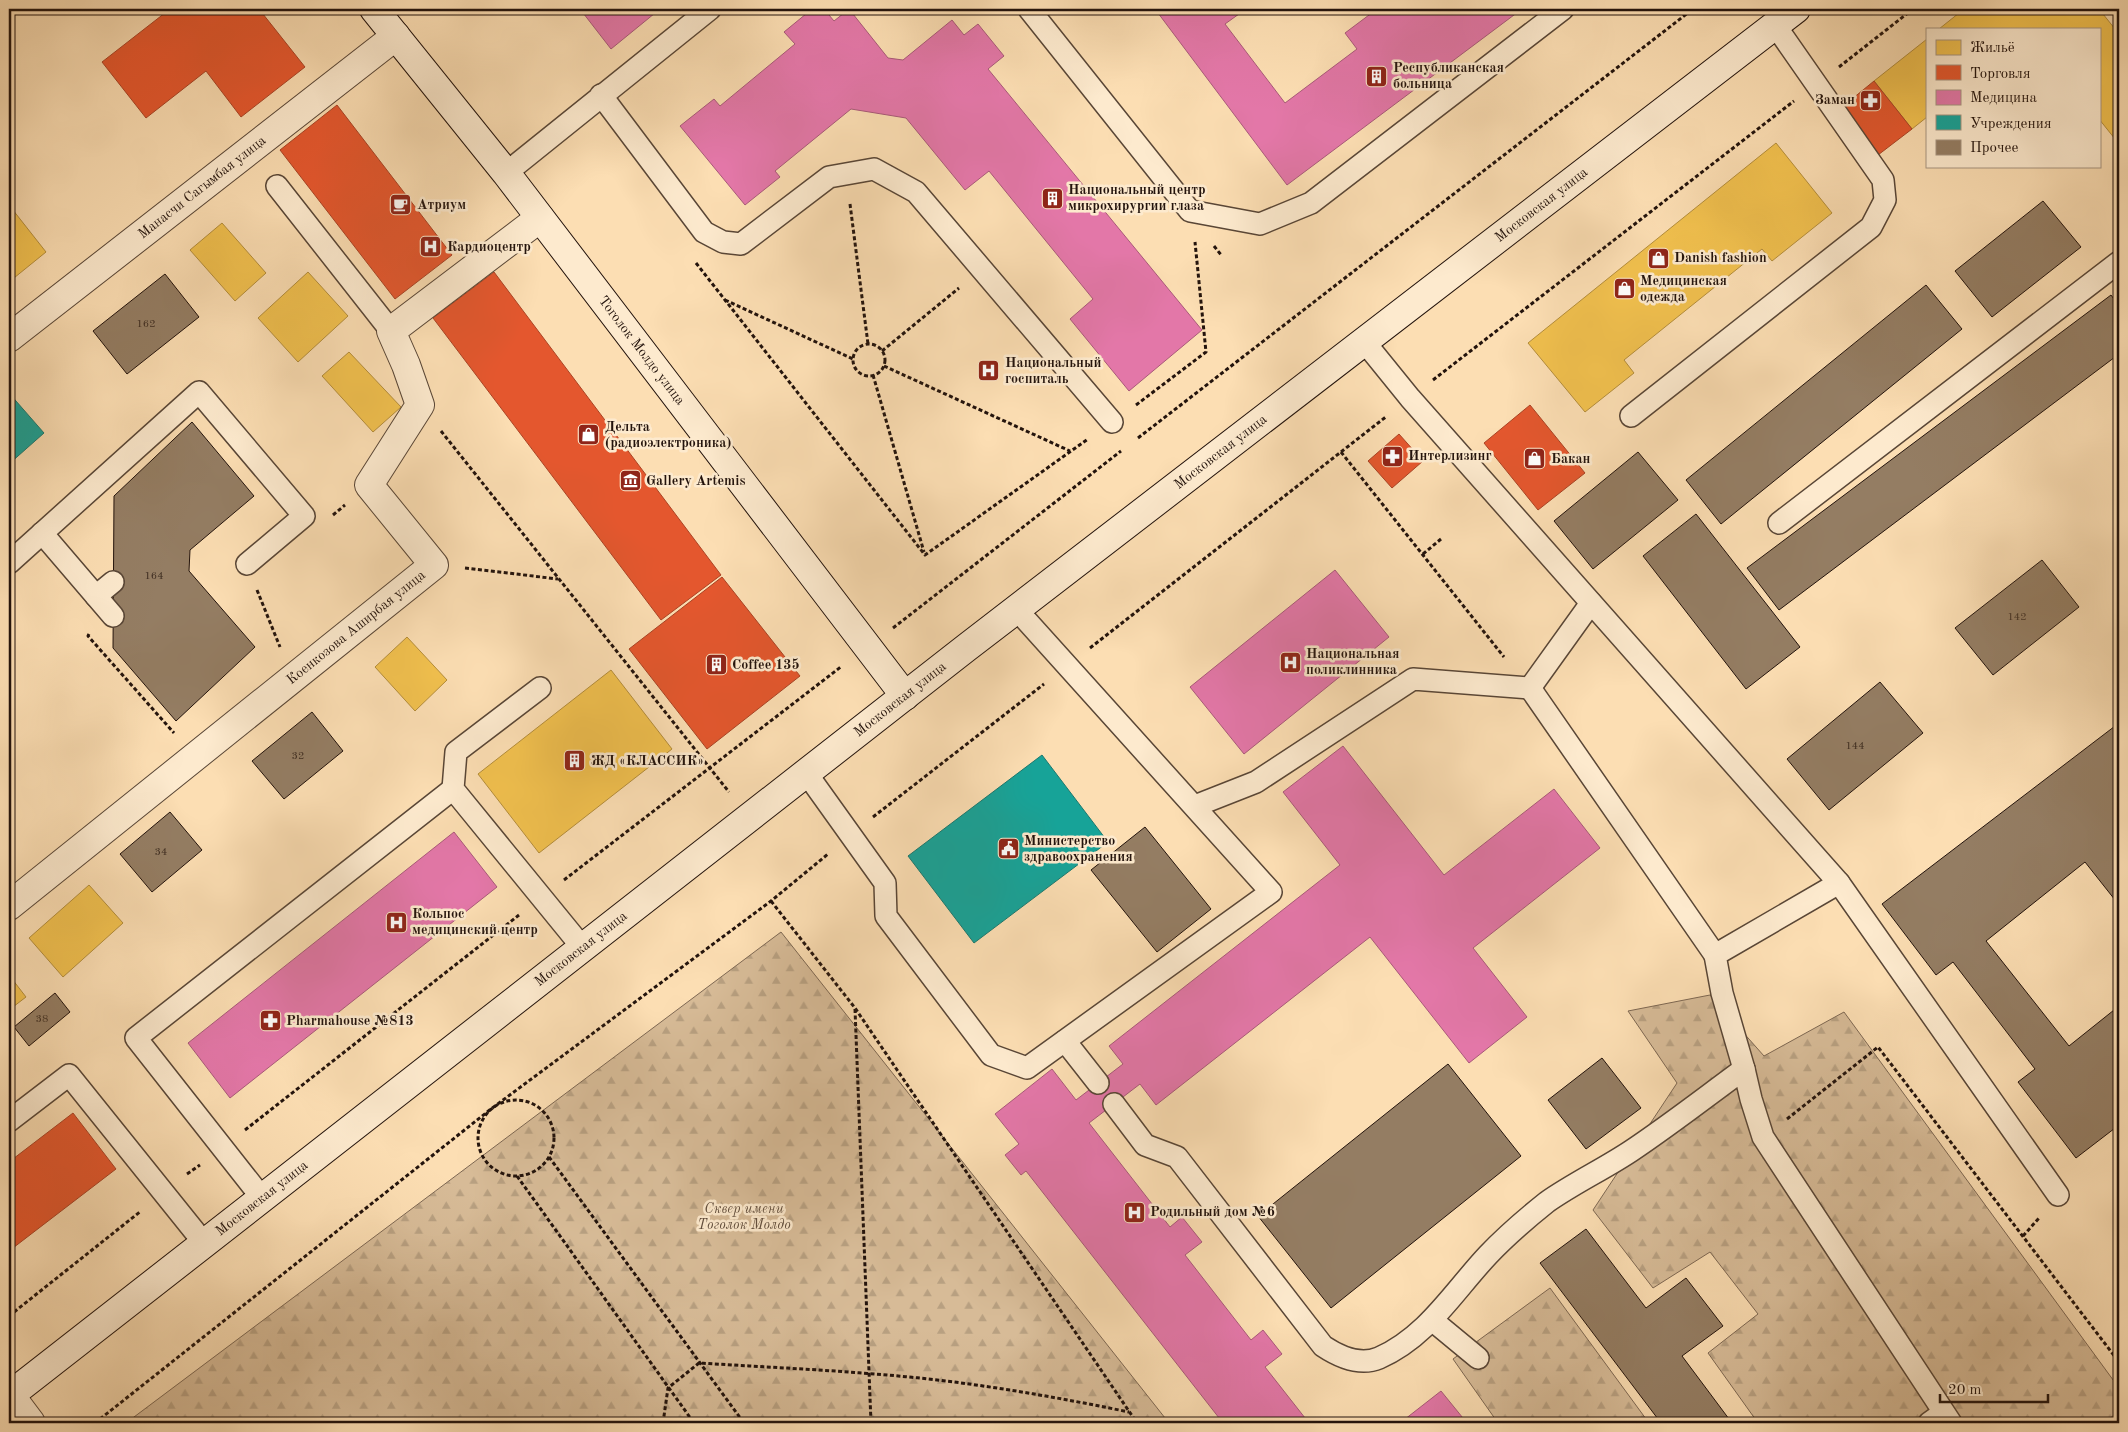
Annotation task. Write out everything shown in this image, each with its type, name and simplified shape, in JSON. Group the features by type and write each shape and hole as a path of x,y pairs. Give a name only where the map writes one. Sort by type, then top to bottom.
{"main road":[{"name":"Тоголок Молдо улица","path":"374,9 506,173 905,696"},
{"name":"Московская улица","path":"9,1396 582,947 1363,340 1796,9"},
{"name":"Манасчи Сагымбая улица","path":"9,338 396,36"},
{"path":"368,485 420,405 406,365 391,331 540,218"},
{"name":"Коенкозова Аширбая улица","path":"9,906 434,565 368,485"},
{"path":"9,1396 31,1423"}],"lane":[{"path":"506,173 601,94 710,9"},
{"path":"1029,9 1190,211 1223,219 1260,224 1310,203 1563,9"},
{"path":"1631,416 1871,226 1885,200 1884,180 1775,25"},
{"path":"601,94 704,232 723,242 741,244 828,177 874,169 916,192 1112,422"},
{"path":"277,186 391,331"},
{"path":"1779,523 2119,262"},
{"path":"1363,340 1410,398 1839,883 2058,1195"},
{"path":"9,563 199,392 304,516 247,564"},
{"path":"42,533 113,616"},
{"path":"96,596 113,582"},
{"path":"1530,688 1591,603"},
{"path":"807,774 885,883 886,916 991,1056 1027,1068 1271,892 1017,610"},
{"path":"1195,806 1256,782 1413,679 1530,688"},
{"path":"540,688 456,752 453,789 543,896 582,947"},
{"path":"1530,688 1715,954 1722,993 1744,1069 1750,1099 1763,1137 1941,1420"},
{"path":"262,1198 136,1038 453,789"},
{"path":"1715,954 1839,883"},
{"path":"1065,1041 1098,1083"},
{"path":"1114,1104 1145,1146 1177,1157 1323,1346 1337,1356 1358,1360 1378,1359 1412,1337 1432,1320 1488,1254 1548,1202 1586,1176 1630,1152 1744,1069"},
{"path":"9,1121 68,1075 162,1194 204,1243"},
{"path":"1432,1320 1478,1358"}],"path":[{"path":"1132,442 1693,9"},
{"path":"95,1423 491,1109 771,901 852,835 1410,398 1913,9"},
{"path":"846,174 868,344"},
{"path":"925,555 1112,422 1206,352 1195,241 1223,219"},
{"path":"694,260 925,555"},
{"path":"882,351 982,270"},
{"path":"725,299 853,359"},
{"path":"868,344 874,345 882,351 884,366 873,375 859,373 854,367 853,359 859,348 868,344"},
{"path":"884,366 1070,451"},
{"path":"873,375 925,555"},
{"path":"420,405 750,818"},
{"path":"9,1316 543,896 1124,448"},
{"path":"1342,452 1530,688"},
{"path":"304,516 328,519 368,485"},
{"path":"1423,554 1441,539"},
{"path":"247,564 283,656"},
{"path":"434,565 558,579"},
{"path":"88,636 176,736"},
{"path":"771,901 855,1008 1137,1423"},
{"path":"855,1008 871,1423"},
{"path":"1763,1137 1878,1047 2119,1362"},
{"path":"516,1100 529,1102 540,1109 549,1119 553,1131 553,1144 549,1157 535,1171 517,1176 503,1174 491,1168 482,1158 478,1145 478,1132 482,1120 491,1109 502,1102 516,1100"},
{"path":"549,1157 744,1423"},
{"path":"517,1176 694,1423"},
{"path":"663,1423 668,1388 699,1363 870,1374 990,1387 1050,1396 1130,1412"}],"green space":[{"name":"Сквер имени Тоголок Молдо","path":"781,932 1169,1423 126,1423"},
{"path":"1710,995 1764,1056 1844,1012 2119,1388 2119,1411 2104,1423 1758,1423 1708,1353 1758,1314 1710,1252 1653,1288 1593,1210 1677,1083 1628,1011"},
{"path":"1550,1288 1649,1423 1498,1423 1453,1359"}],"building: Жильё":[{"path":"1964,9 2099,9 2119,34 2119,144 2100,120 2100,28 1940,28"},
{"path":"1926,40 1926,118 1912,129 1874,81"},
{"path":"1776,143 1832,213 1772,261 1762,249 1624,360 1634,373 1585,412 1528,343"},
{"path":"9,205 46,252 9,282"},
{"path":"222,223 266,273 235,301 190,250"},
{"path":"308,272 348,316 298,362 258,318"},
{"path":"349,352 401,407 373,432 322,376"},
{"path":"407,637 447,680 415,711 375,667"},
{"name":"ЖД «КЛАССИК»","path":"611,670 672,749 539,853 478,774"},
{"path":"89,885 123,923 63,977 29,938"},
{"path":"9,975 26,997 9,1010"}],"building: Торговля":[{"path":"170,9 259,9 305,67 241,117 206,71 146,118 102,62"},
{"path":"1874,81 1912,129 1878,155 1841,108"},
{"path":"337,105 452,255 395,299 280,150"},
{"path":"494,272 721,575 661,620 433,318"},
{"path":"1530,405 1585,473 1538,510 1484,443"},
{"path":"1399,434 1423,461 1392,488 1368,461"},
{"name":"Coffee 135","path":"722,577 800,676 707,749 629,649"},
{"path":"73,1113 116,1169 9,1251 9,1162"}],"building: Медицина":[{"path":"580,9 660,9 611,49"},
{"name":"Национальный центр микрохирургии глаза","path":"812,9 824,9 834,21 849,9 888,58 903,60 952,20 964,35 978,24 1004,56 988,69 1202,330 1129,391 1070,319 1093,299 989,171 965,190 906,118 851,109 775,171 780,177 745,205 680,126 714,99 720,106 795,44 784,32"},
{"name":"Республиканская больница","path":"1155,9 1246,9 1225,24 1285,103 1357,49 1345,33 1377,9 1522,9 1287,185"},
{"name":"Национальная поликлинника","path":"1335,570 1389,637 1244,754 1190,687"},
{"path":"1343,746 1444,875 1554,789 1600,848 1473,948 1527,1017 1469,1063 1370,937 1156,1105 1140,1084 1089,1123 1170,1227 1182,1217 1202,1242 1185,1255 1251,1340 1263,1330 1282,1354 1265,1367 1309,1423 1223,1423 1026,1171 1021,1175 1005,1155 1019,1144 995,1114 1052,1069 1076,1100 1123,1064 1109,1046 1340,865 1283,792"},
{"path":"454,832 497,887 230,1098 188,1043"},
{"path":"1441,1391 1467,1423 1400,1423"}],"building: Учреждения":[{"path":"9,393 44,433 9,464"},
{"name":"Министерство здравоохранения","path":"1042,755 1108,842 974,943 908,856"}],"building: Прочее":[{"path":"2043,201 2081,247 1992,317 1955,271"},
{"path":"165,274 199,317 127,374 93,331"},
{"path":"1926,285 1962,329 1721,524 1686,480"},
{"path":"2111,295 2119,306 2119,354 1779,610 1747,568"},
{"path":"192,422 254,496 190,550 189,571 255,647 176,721 113,648 114,496"},
{"path":"1638,452 1678,500 1593,569 1554,521"},
{"path":"1696,514 1800,647 1746,689 1643,556"},
{"path":"2042,560 2079,607 1993,675 1955,628"},
{"path":"1880,682 1923,733 1829,810 1787,759"},
{"path":"312,712 343,751 284,799 252,761"},
{"path":"2119,723 2119,905 2085,862 1986,941 2069,1046 2119,1006 2119,1125 2076,1158 2018,1082 2035,1069 1953,962 1936,975 1882,904"},
{"path":"170,812 202,850 152,892 120,854"},
{"path":"1145,827 1211,909 1157,952 1091,870"},
{"path":"55,993 70,1012 29,1046 14,1027"},
{"path":"1602,1058 1641,1108 1586,1149 1548,1100"},
{"path":"1448,1064 1521,1156 1331,1308 1258,1216"},
{"path":"1586,1229 1646,1308 1686,1278 1723,1326 1682,1356 1732,1423 1661,1423 1540,1263"}],"place":[{"name":"Республиканская больница","path":"1377,76"},
{"name":"Заман","path":"1871,100"},
{"name":"Национальный центр микрохирургии глаза","path":"1052,198"},
{"name":"Атриум","path":"401,205"},
{"name":"Кардиоцентр","path":"431,247"},
{"name":"Danish fashion","path":"1658,258"},
{"name":"Медицинская одежда","path":"1624,289"},
{"name":"Национальный госпиталь","path":"989,371"},
{"name":"Дельта (радиоэлектроника)","path":"589,435"},
{"name":"Интерлизинг","path":"1392,456"},
{"name":"Бакан","path":"1535,459"},
{"name":"Gallery Artemis","path":"630,481"},
{"name":"Национальная поликлинника","path":"1290,662"},
{"name":"Coffee 135","path":"716,665"},
{"name":"ЖД «КЛАССИК»","path":"575,761"},
{"name":"Министерство здравоохранения","path":"1008,849"},
{"name":"Кольпос медицинский центр","path":"396,922"},
{"name":"Pharmahouse №813","path":"270,1021"},
{"name":"Родильный дом №6","path":"1134,1212"}]}
